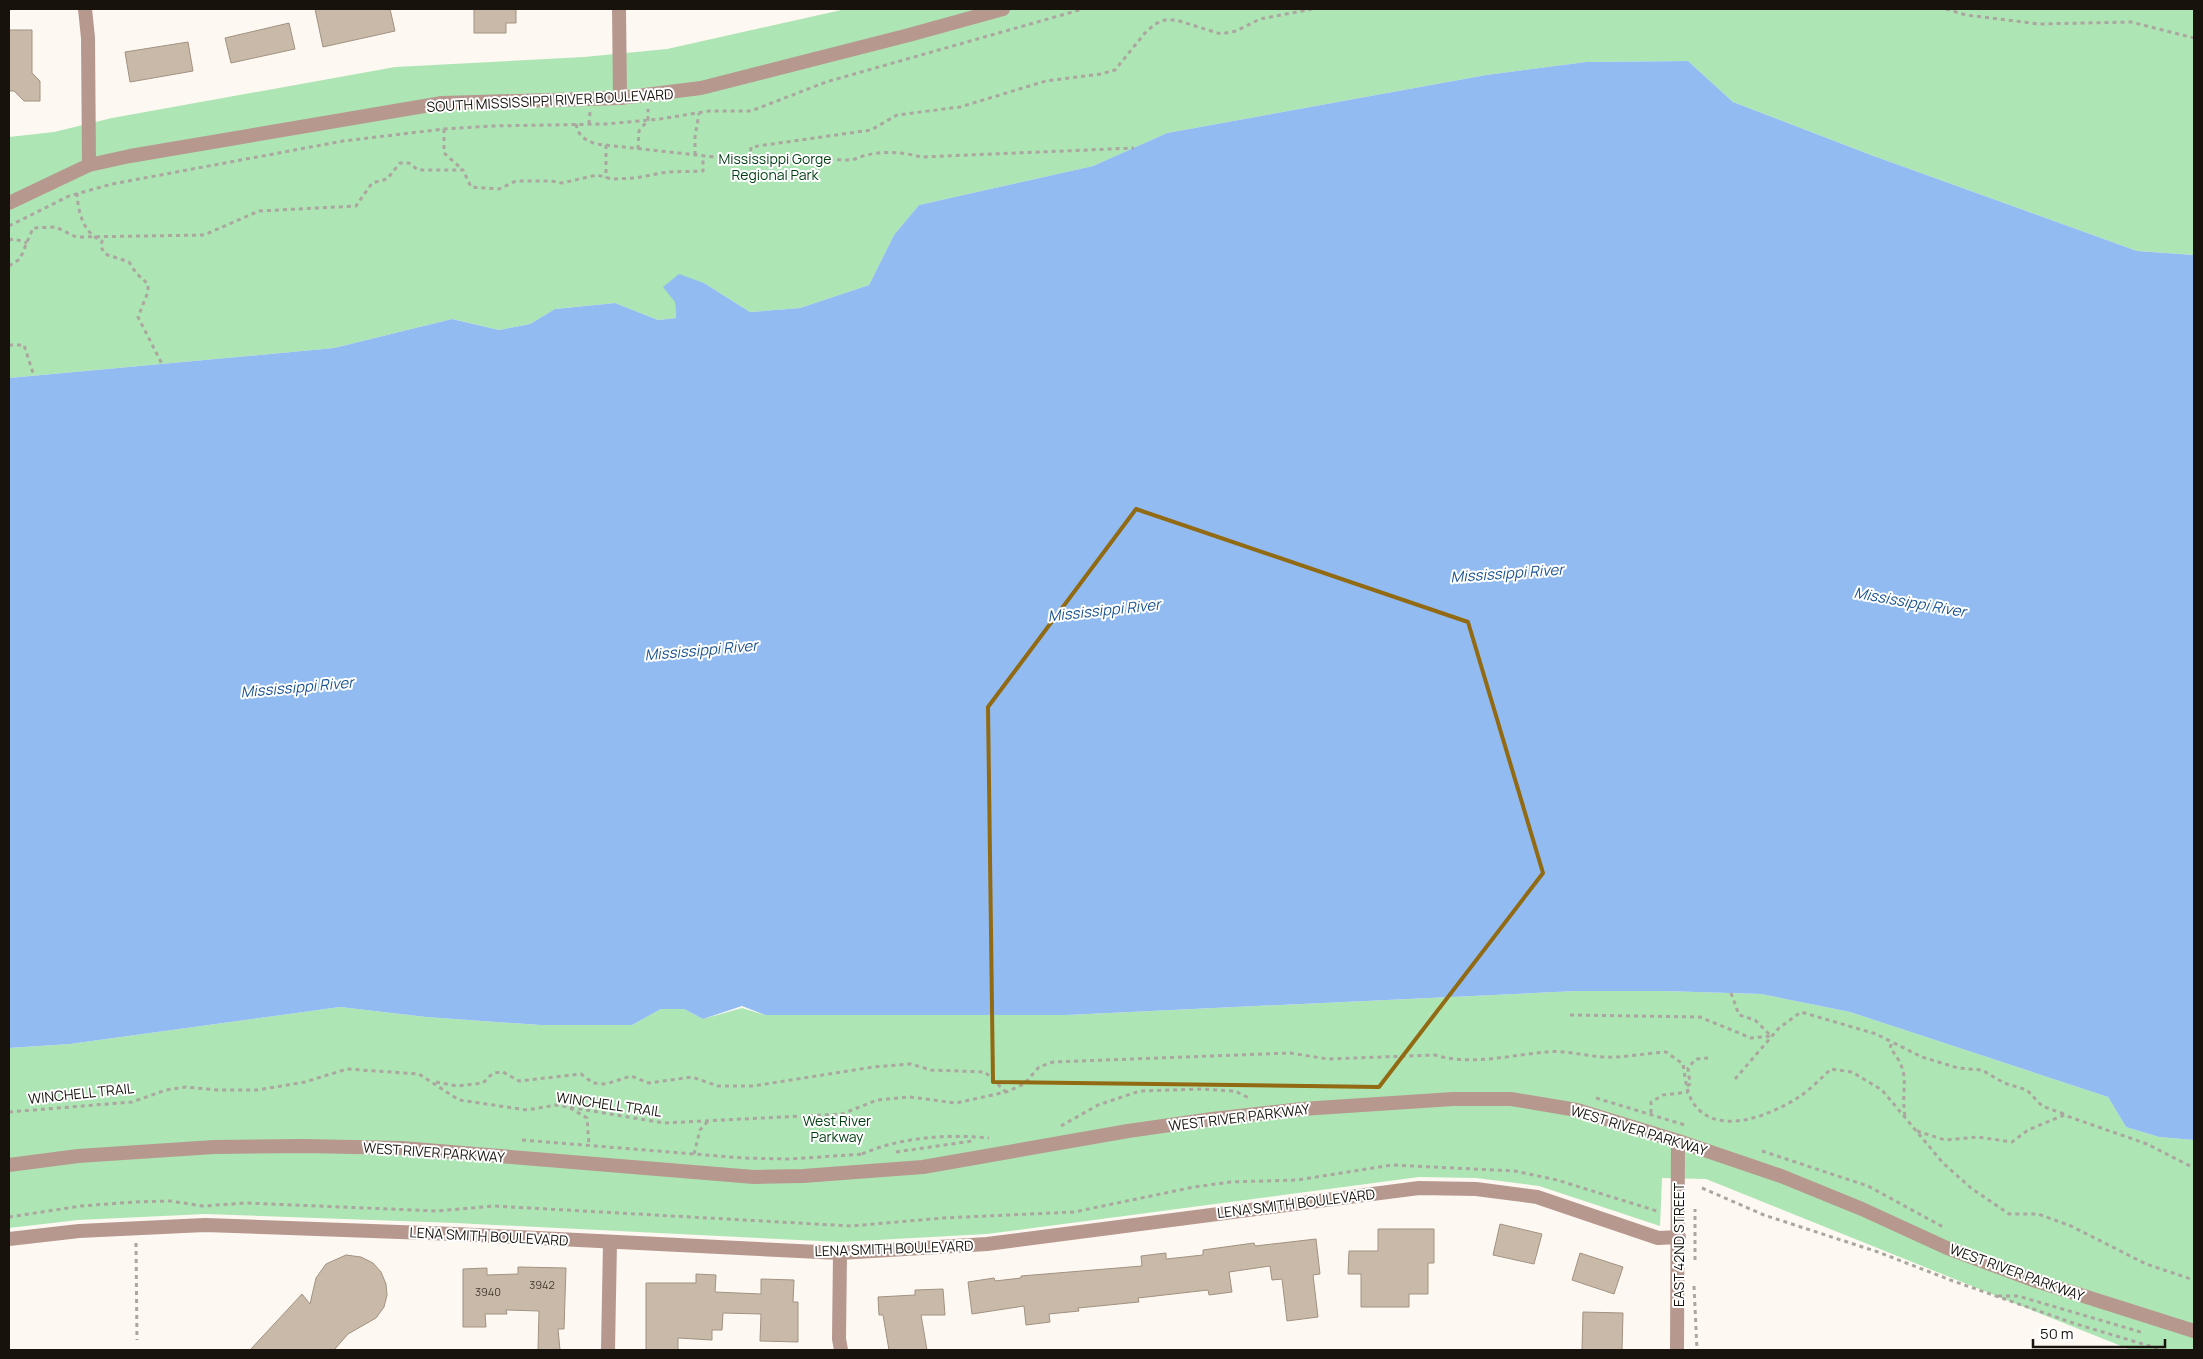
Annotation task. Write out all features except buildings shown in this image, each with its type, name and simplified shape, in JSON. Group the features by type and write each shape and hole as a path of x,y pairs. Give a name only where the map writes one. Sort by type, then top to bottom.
{"street":[{"path":"85,9 88,38 89,165"},
{"path":"619,9 620,98"},
{"name":"SOUTH MISSISSIPPI RIVER BOULEVARD","path":"9,204 89,165 130,156 442,103 620,98 701,88 909,36 1003,9"},
{"name":"WEST RIVER PARKWAY","path":"9,1165 78,1156 214,1148 304,1146 402,1148 754,1177 803,1176 923,1167 1212,1119 1302,1109 1453,1099 1511,1099 1577,1110 1678,1141 1790,1180 1862,1208 1947,1248 2033,1280 2194,1331"},
{"name":"EAST 42ND STREET","path":"1678,1141 1678,1350"},
{"name":"LENA SMITH BOULEVARD","path":"9,1239 79,1231 205,1225 445,1233 840,1253 988,1244 1419,1188 1476,1189 1537,1197 1658,1238 1679,1237"},
{"path":"608,1350 610,1242"},
{"path":"840,1253 839,1339 841,1350"}],"path":[{"path":"750,159 751,147 872,130 897,115 960,106 1046,81 1101,74 1115,70 1145,32 1155,24 1165,20 1176,20 1221,34 1236,31 1260,19 1312,9"},
{"path":"1946,9 1966,15 2039,24 2131,22 2194,38"},
{"path":"695,155 695,137 699,113"},
{"path":"638,149 639,131 648,120"},
{"path":"576,124 578,133 587,141 606,145 703,156 750,159 853,160 864,154 906,153 921,157 1134,148"},
{"path":"444,129 444,153 463,170 471,187 499,189 516,181 551,181 562,183 597,175 606,178 635,178 667,172 703,171 703,156"},
{"path":"606,145 606,178"},
{"path":"9,266 20,259 33,228 56,227 76,237 204,235 259,211 356,206 372,183 387,179 400,163 409,163 418,170 463,170"},
{"path":"77,193 78,211 93,237 102,242 101,247 105,254 129,262 136,273 148,284 148,292 138,317 162,364"},
{"path":"9,226 69,196"},
{"path":"9,240 15,238 27,242"},
{"path":"9,345 24,345 34,376"},
{"path":"1731,993 1740,1015 1755,1020 1772,1036"},
{"path":"1735,1080 1772,1036 1800,1012 1876,1034 1922,1057 1958,1068 1982,1070 2004,1083 2026,1090 2042,1106 2147,1144 2194,1168"},
{"path":"1570,1016 1700,1016 1752,1038 1772,1036"},
{"path":"1892,1042 1890,1048 1900,1060 1905,1076 1903,1105 1906,1119"},
{"path":"1687,1086 1690,1084 1688,1068 1696,1059 1708,1058"},
{"path":"435,1082 457,1086 483,1083 493,1073 503,1072 519,1081 581,1074 593,1083 606,1084 630,1076 649,1083 692,1077 718,1086 753,1086 873,1066 911,1064 931,1070 985,1072 1006,1092"},
{"name":"WINCHELL TRAIL","path":"9,1112 132,1102 166,1090 186,1087 218,1090 256,1090 305,1082 347,1069 420,1074 435,1082 459,1100 527,1110 556,1105 664,1124 710,1120 700,1130 694,1154"},
{"path":"1061,1126 1098,1105 1140,1091 1235,1091 1249,1098"},
{"path":"1650,1113 1651,1102 1663,1095 1688,1092"},
{"path":"568,1107 587,1118 588,1145"},
{"path":"1916,1131 1945,1140 1978,1137 2012,1142 2028,1130 2064,1115"},
{"path":"877,1153 862,1154 881,1146 926,1138 966,1136 989,1138 892,1152"},
{"path":"9,1217 81,1206 170,1202 203,1206 245,1203 437,1211 494,1206 851,1226 942,1218 1074,1212 1194,1187 1230,1182 1297,1180 1392,1165 1515,1171 1557,1180 1657,1211"},
{"path":"1702,1188 1764,1215 1878,1252 1996,1296 2140,1345 2163,1350"},
{"path":"136,1238 136,1340"},
{"path":"1996,1296 2018,1296 2131,1331 2150,1334"}],"highlighted area":[{"path":"1136,509 1468,622 1543,873 1379,1087 993,1082 988,707"}],"green space":[{"name":"Mississippi Gorge Regional Park","path":"846,9 2194,9 2194,255 2137,251 1871,155 1733,102 1688,61 1586,62 1486,75 1167,133 1093,166 919,205 894,235 869,285 800,308 750,312 704,283 675,302 676,318 658,320 615,303 555,309 530,324 499,330 452,319 334,348 9,378 9,137 54,132 112,118 395,67 584,57 667,49"},
{"name":"West River Parkway","path":"1577,991 1761,994 1850,1012 2108,1097 2126,1127 2159,1137 2194,1140 2194,1350 2131,1350 1706,1179 1662,1178 1660,1226 1539,1186 1476,1178 1419,1177 987,1234 840,1242 456,1223 205,1214 78,1220 9,1228 9,1048 70,1044 340,1007 426,1017 540,1025 632,1025 661,1009 684,1009 703,1019 742,1008 765,1015 1067,1015"}],"water":[{"name":"Mississippi River","path":"1688,61 1733,102 1871,155 2137,251 2194,255 2194,1140 2159,1137 2126,1127 2108,1097 1850,1012 1761,994 1577,991 1067,1015 765,1015 742,1006 703,1019 684,1009 661,1009 632,1025 540,1025 426,1017 340,1007 70,1044 9,1048 9,378 334,348 452,319 499,330 530,324 555,309 615,303 658,320 676,318 675,302 663,287 679,274 704,283 750,312 800,308 869,285 894,235 919,205 1093,166 1167,133 1486,75 1586,62"}]}
